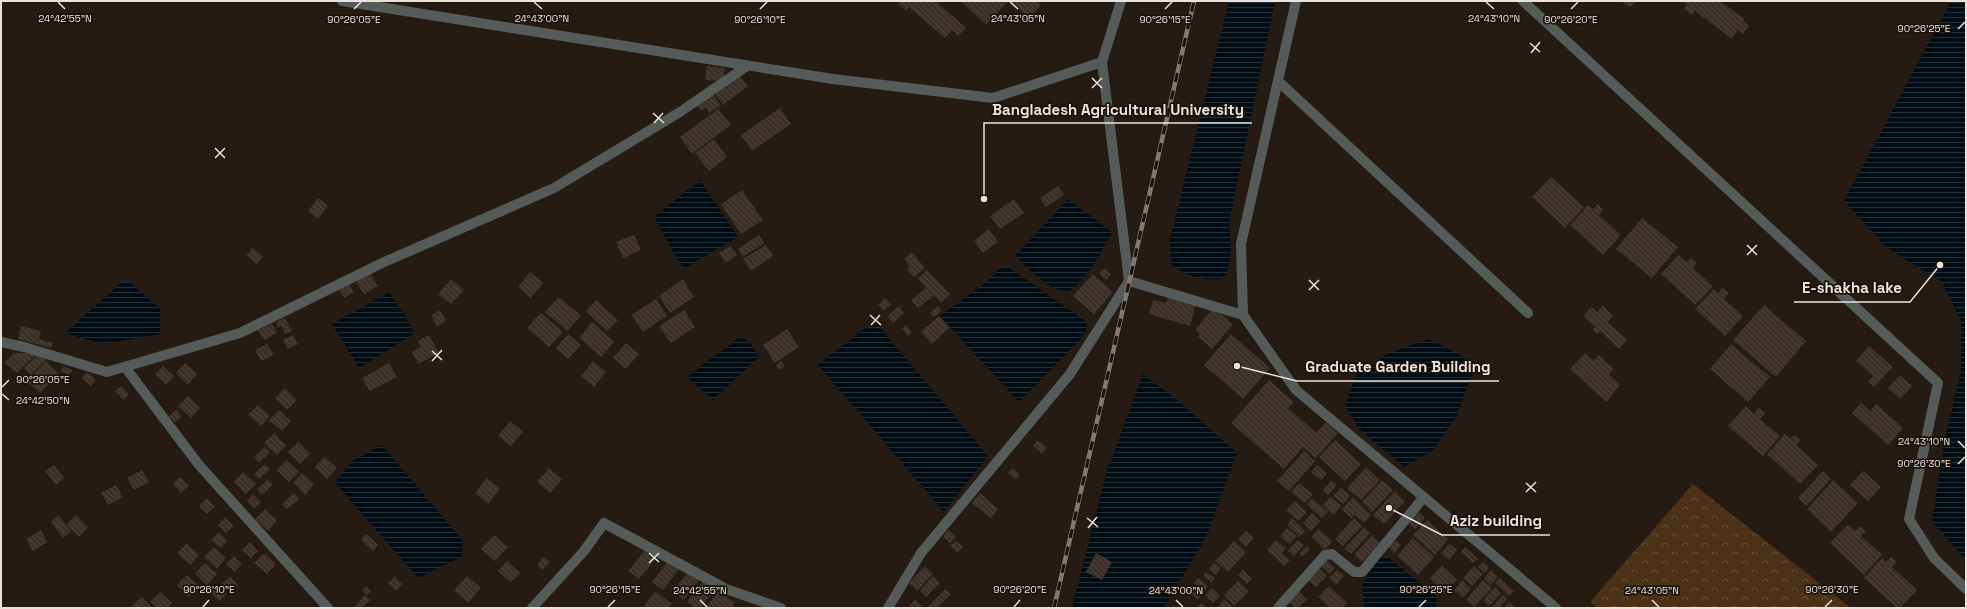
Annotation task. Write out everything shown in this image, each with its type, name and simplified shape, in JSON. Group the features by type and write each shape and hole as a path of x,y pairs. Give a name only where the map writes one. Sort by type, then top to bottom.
{"street":[{"path":"342,1 833,79 993,98 1102,62"},
{"path":"888,608 921,553 1070,374 1129,280 1102,62 1121,1"},
{"path":"1296,1 1241,244 1243,315 1296,390 1556,608"},
{"path":"1523,1 1938,383 1910,519 1934,558 1966,589"},
{"path":"1,342 24,347 107,372 240,333 382,263 554,188 680,112 747,66"},
{"path":"1278,81 1528,313"},
{"path":"1129,280 1243,315"},
{"path":"124,367 199,465 328,608"},
{"path":"1278,608 1320,561 1329,554 1332,554 1354,572 1362,572 1424,497"},
{"path":"532,608 584,551 604,523 726,589 781,608"}],"green space":[{"path":"1693,484 1851,608 1598,608 1590,602"}],"shaded area":[{"path":"1229,1 1275,1 1229,223 1231,252 1229,267 1222,279 1209,279 1188,275 1171,264 1170,240"},
{"path":"1951,1 1966,1 1966,560 1932,521 1945,438 1961,371 1961,321 1942,282 1887,248 1844,201"},
{"path":"700,180 738,237 683,269 654,217"},
{"path":"1068,199 1112,232 1088,273 1069,291 1054,288 1047,284 1015,256"},
{"path":"1000,267 1009,268 1083,319 1086,325 1086,330 1080,340 1021,400 1017,400 940,316 988,281"},
{"path":"122,282 130,282 160,309 160,334 103,344 65,333"},
{"path":"390,292 415,333 359,368 332,324"},
{"path":"877,324 988,456 944,512 818,365 862,330"},
{"path":"741,336 751,344 759,357 713,400 687,377"},
{"path":"1428,339 1461,355 1474,368 1456,417 1433,450 1404,467 1359,429 1345,406 1355,377 1385,355"},
{"path":"1143,374 1182,404 1237,453 1206,537 1164,608 1072,608 1106,474"},
{"path":"382,445 463,541 462,557 418,578 335,483 352,461"},
{"path":"1388,557 1437,597 1435,608 1364,608 1362,584 1380,558"}],"building":[{"path":"901,1 935,1 966,28 958,36 952,30 945,38 909,7 906,11 898,4"},
{"path":"961,1 1008,1 986,25"},
{"path":"1010,1 1037,1 1041,5 1029,18"},
{"path":"1621,1 1635,1 1630,8"},
{"path":"1681,1 1720,1 1744,19 1743,21 1749,26 1743,34 1738,30 1732,39 1695,11 1692,15 1684,9 1687,5"},
{"path":"707,66 725,68 723,81 705,80"},
{"path":"739,75 748,86 723,105 714,93"},
{"path":"712,93 721,105 709,113 706,108 701,111 697,105"},
{"path":"780,108 791,124 752,151 741,135"},
{"path":"718,109 731,125 692,154 680,137"},
{"path":"714,139 727,157 709,171 695,153"},
{"path":"1551,177 1584,207 1565,228 1532,197"},
{"path":"1058,186 1064,195 1046,207 1040,198"},
{"path":"742,190 763,220 741,234 721,204"},
{"path":"318,198 328,206 317,219 308,211"},
{"path":"1014,199 1024,213 1000,229 990,216"},
{"path":"1598,204 1603,210 1599,215 1621,235 1603,255 1570,225 1588,205 1593,209"},
{"path":"1642,218 1678,247 1652,278 1616,249"},
{"path":"989,229 998,242 983,253 974,241"},
{"path":"634,235 641,250 623,258 616,242"},
{"path":"759,235 764,243 743,257 738,249"},
{"path":"766,245 773,256 751,271 743,259"},
{"path":"731,246 737,255 726,263 719,253"},
{"path":"253,248 263,257 257,264 246,255"},
{"path":"912,252 925,268 914,277 907,270 910,267 904,259"},
{"path":"1678,255 1687,262 1691,258 1697,263 1693,268 1713,286 1695,305 1661,274"},
{"path":"1104,268 1111,274 1106,280 1099,273"},
{"path":"927,270 950,294 941,303 918,279"},
{"path":"530,272 543,283 531,298 518,287"},
{"path":"370,273 378,286 364,294 356,282"},
{"path":"1093,274 1113,292 1094,314 1073,296"},
{"path":"451,279 464,290 451,304 438,294"},
{"path":"683,279 694,297 670,313 659,296"},
{"path":"348,282 354,292 344,298 338,288"},
{"path":"926,288 933,296 918,308 911,300"},
{"path":"1722,288 1729,293 1724,299 1743,316 1725,336 1695,309 1714,289 1718,293"},
{"path":"559,297 581,316 567,331 545,312"},
{"path":"1168,297 1196,304 1190,326 1149,314 1153,300 1166,303"},
{"path":"885,298 891,305 883,311 878,305"},
{"path":"656,299 667,316 643,332 631,315"},
{"path":"596,300 618,320 607,331 586,311"},
{"path":"1764,305 1806,341 1776,377 1733,340"},
{"path":"899,306 904,313 893,323 887,316"},
{"path":"938,306 941,311 934,317 930,313"},
{"path":"1603,306 1613,316 1608,322 1627,340 1619,349 1600,331 1597,334 1592,330 1595,327 1583,316 1591,307 1597,312"},
{"path":"1213,308 1233,324 1212,349 1198,337 1200,334 1195,330"},
{"path":"440,310 446,321 437,326 431,315"},
{"path":"684,310 695,327 671,343 659,326"},
{"path":"541,313 563,332 549,347 527,328"},
{"path":"939,316 950,327 932,344 921,332"},
{"path":"285,318 292,331 285,334 281,326 278,327 276,322"},
{"path":"592,322 614,342 601,357 579,338"},
{"path":"272,324 277,333 264,340 258,330"},
{"path":"906,325 912,332 908,336 902,329"},
{"path":"21,326 41,331 39,339 53,343 51,348 18,339"},
{"path":"787,329 799,347 775,363 763,345"},
{"path":"568,334 581,345 568,359 556,348"},
{"path":"1231,334 1270,368 1243,399 1204,365"},
{"path":"293,335 298,344 288,349 283,340"},
{"path":"429,335 439,353 418,364 412,352 421,347 418,341"},
{"path":"626,343 639,354 626,369 613,358"},
{"path":"267,344 274,355 261,361 255,350"},
{"path":"1731,344 1770,377 1748,402 1710,369"},
{"path":"1869,346 1893,367 1874,387 1868,381 1873,376 1856,361"},
{"path":"14,353 31,353 35,355 17,373 4,363"},
{"path":"1585,353 1594,361 1599,355 1614,369 1609,374 1620,385 1606,402 1570,369"},
{"path":"37,355 48,358 31,375 24,368"},
{"path":"46,361 59,374 40,393 27,381"},
{"path":"593,361 606,372 594,387 581,376"},
{"path":"781,361 785,366 779,370 776,365"},
{"path":"185,363 197,374 188,385 176,373"},
{"path":"389,363 397,377 370,391 362,378"},
{"path":"63,366 72,370 70,375 61,372"},
{"path":"163,366 174,376 166,385 155,374"},
{"path":"87,372 96,380 91,386 82,378"},
{"path":"1900,375 1912,386 1900,399 1888,388"},
{"path":"1269,380 1294,402 1288,408 1316,433 1326,422 1338,433 1316,458 1303,447 1284,469 1231,423"},
{"path":"121,386 129,394 124,400 115,391"},
{"path":"285,388 297,400 287,410 275,398"},
{"path":"188,396 200,408 191,418 178,406"},
{"path":"1861,403 1870,411 1876,404 1903,428 1888,445 1852,413"},
{"path":"258,405 270,416 261,426 248,415"},
{"path":"1746,406 1754,414 1759,408 1765,413 1760,419 1780,436 1763,456 1728,426"},
{"path":"176,410 182,417 175,422 169,416"},
{"path":"279,410 291,421 282,431 269,420"},
{"path":"510,421 523,432 511,446 498,436"},
{"path":"274,433 286,445 277,455 264,443"},
{"path":"1785,434 1790,439 1795,435 1801,440 1796,445 1818,465 1800,484 1767,454"},
{"path":"1038,440 1047,448 1042,454 1033,445"},
{"path":"1335,440 1361,464 1345,481 1319,457"},
{"path":"298,442 310,454 300,464 288,452"},
{"path":"265,447 270,452 259,463 254,457"},
{"path":"1304,451 1315,461 1289,491 1277,481"},
{"path":"324,457 337,468 327,479 315,467"},
{"path":"286,460 299,472 289,482 277,470"},
{"path":"265,464 270,469 259,479 254,474"},
{"path":"54,465 64,478 56,485 45,471"},
{"path":"1317,465 1327,474 1321,480 1311,472"},
{"path":"1366,467 1380,480 1361,500 1347,488"},
{"path":"549,468 562,479 550,493 537,482"},
{"path":"1013,468 1020,475 1015,479 1008,473"},
{"path":"142,470 149,482 134,490 127,478"},
{"path":"1823,471 1831,479 1806,506 1798,498"},
{"path":"1863,471 1881,487 1868,501 1850,485"},
{"path":"243,472 256,484 246,494 234,482"},
{"path":"302,473 314,484 305,495 293,483"},
{"path":"180,477 189,485 181,493 173,484"},
{"path":"487,478 500,489 488,504 475,493"},
{"path":"268,479 273,485 262,495 257,490"},
{"path":"1382,480 1393,490 1372,512 1362,502"},
{"path":"1833,480 1858,503 1831,532 1807,509"},
{"path":"1331,481 1337,485 1328,495 1323,490"},
{"path":"1299,483 1313,494 1305,503 1291,492"},
{"path":"116,485 123,497 108,505 101,493"},
{"path":"1341,488 1350,496 1343,504 1333,496"},
{"path":"1395,491 1405,501 1384,524 1373,515"},
{"path":"294,493 299,499 287,509 282,504"},
{"path":"980,493 998,509 991,518 972,503"},
{"path":"253,494 261,502 254,509 247,501"},
{"path":"1331,497 1341,506 1333,515 1322,505"},
{"path":"1353,497 1371,515 1364,523 1355,515 1351,518 1342,509"},
{"path":"207,498 215,507 207,514 199,506"},
{"path":"1312,498 1328,512 1322,518 1307,504"},
{"path":"1295,501 1307,512 1298,521 1286,510"},
{"path":"265,509 277,520 268,531 255,519"},
{"path":"1418,512 1425,518 1415,529 1408,523"},
{"path":"1312,513 1320,521 1311,531 1303,523"},
{"path":"59,515 71,532 63,538 51,522"},
{"path":"76,515 88,527 79,537 66,525"},
{"path":"225,517 234,526 226,533 218,525"},
{"path":"1292,518 1305,531 1300,537 1287,525"},
{"path":"1354,518 1362,526 1343,546 1335,539"},
{"path":"1427,520 1448,539 1435,555 1413,535"},
{"path":"1848,524 1855,531 1860,526 1866,531 1861,536 1882,555 1864,575 1830,543"},
{"path":"1364,527 1370,533 1351,554 1345,548"},
{"path":"1287,528 1297,536 1289,544 1280,536"},
{"path":"1319,529 1332,541 1325,550 1311,537"},
{"path":"41,530 47,542 33,551 26,539"},
{"path":"949,530 956,537 950,543 943,536"},
{"path":"1246,531 1254,538 1246,547 1238,539"},
{"path":"219,532 227,541 220,548 211,540"},
{"path":"366,534 378,545 373,551 361,540"},
{"path":"494,535 508,547 495,561 481,549"},
{"path":"1372,535 1380,543 1362,562 1354,555"},
{"path":"1413,538 1434,557 1418,575 1397,556"},
{"path":"1394,539 1401,545 1395,553 1388,547"},
{"path":"1276,540 1286,548 1282,553 1290,560 1284,566 1267,550"},
{"path":"1298,540 1304,545 1294,556 1288,550"},
{"path":"956,541 963,547 957,553 950,546"},
{"path":"1234,541 1246,552 1228,572 1215,561"},
{"path":"250,542 258,551 251,558 242,550"},
{"path":"187,543 199,555 190,565 177,553"},
{"path":"1450,544 1457,550 1449,560 1441,553"},
{"path":"1307,546 1310,549 1302,557 1299,554"},
{"path":"214,547 226,558 217,569 204,557"},
{"path":"1465,547 1478,559 1473,563 1461,552"},
{"path":"645,550 656,558 639,579 628,571"},
{"path":"264,553 276,564 267,574 254,563"},
{"path":"1096,553 1112,562 1102,580 1086,572"},
{"path":"234,556 242,564 235,572 226,564"},
{"path":"543,557 550,562 542,570 537,565"},
{"path":"1891,557 1897,562 1892,567 1917,590 1900,608 1897,608 1864,578 1882,558 1886,562"},
{"path":"1326,559 1335,568 1330,574 1320,565"},
{"path":"507,561 520,573 511,582 498,571"},
{"path":"668,561 679,569 663,590 652,582"},
{"path":"1483,562 1489,567 1485,573 1478,567"},
{"path":"205,563 217,574 207,585 195,573"},
{"path":"1214,563 1221,568 1216,575 1209,569"},
{"path":"925,566 933,574 917,591 909,583"},
{"path":"1442,566 1457,580 1444,593 1430,578"},
{"path":"1474,566 1483,574 1472,586 1463,578"},
{"path":"1318,567 1327,576 1316,587 1307,579"},
{"path":"690,570 701,578 684,600 673,591"},
{"path":"1243,570 1252,579 1247,584 1238,575"},
{"path":"1337,570 1344,576 1336,585 1329,578"},
{"path":"1491,570 1498,577 1491,585 1484,578"},
{"path":"1206,572 1215,578 1212,582 1203,576"},
{"path":"187,575 199,586 189,597 177,585"},
{"path":"395,576 402,584 396,591 388,583"},
{"path":"467,576 481,588 468,603 454,590"},
{"path":"933,576 940,583 926,597 920,590"},
{"path":"230,577 238,585 231,593 222,584"},
{"path":"1198,578 1208,586 1205,591 1194,583"},
{"path":"1500,578 1514,591 1509,596 1495,583"},
{"path":"1462,580 1471,589 1463,598 1454,590"},
{"path":"1483,580 1492,588 1474,607 1466,600"},
{"path":"703,581 714,590 700,608 694,608 687,602"},
{"path":"1238,581 1249,591 1234,606 1224,595"},
{"path":"218,585 227,594 219,601 211,593"},
{"path":"1193,585 1203,592 1198,599 1188,592"},
{"path":"366,586 371,591 367,595 362,590"},
{"path":"1329,586 1347,603 1342,608 1330,608 1318,597"},
{"path":"1495,587 1501,593 1489,606 1483,600"},
{"path":"1212,588 1220,596 1213,603 1205,596"},
{"path":"945,589 951,594 937,608 927,608"},
{"path":"1297,590 1307,599 1299,608 1295,608 1287,601"},
{"path":"655,591 672,604 668,608 643,607"},
{"path":"719,591 735,603 732,608 706,607"},
{"path":"160,592 172,603 168,608 157,608 150,602"},
{"path":"365,595 370,600 362,608 353,608"},
{"path":"1503,595 1507,599 1499,608 1491,608"},
{"path":"141,597 153,608 131,607"},
{"path":"915,599 924,608 908,608"},
{"path":"1224,599 1234,608 1217,608"},
{"path":"1509,602 1516,608 1504,608"},
{"path":"1201,603 1207,608 1196,608"}],"railway":[{"path":"1054,608 1194,1"}],"place":[{"name":"Bangladesh Agricultural University","path":"984,199"},
{"name":"E-shakha lake","path":"1940,265"},
{"name":"Graduate Garden Building","path":"1237,366"},
{"name":"Aziz building","path":"1389,508"}]}
